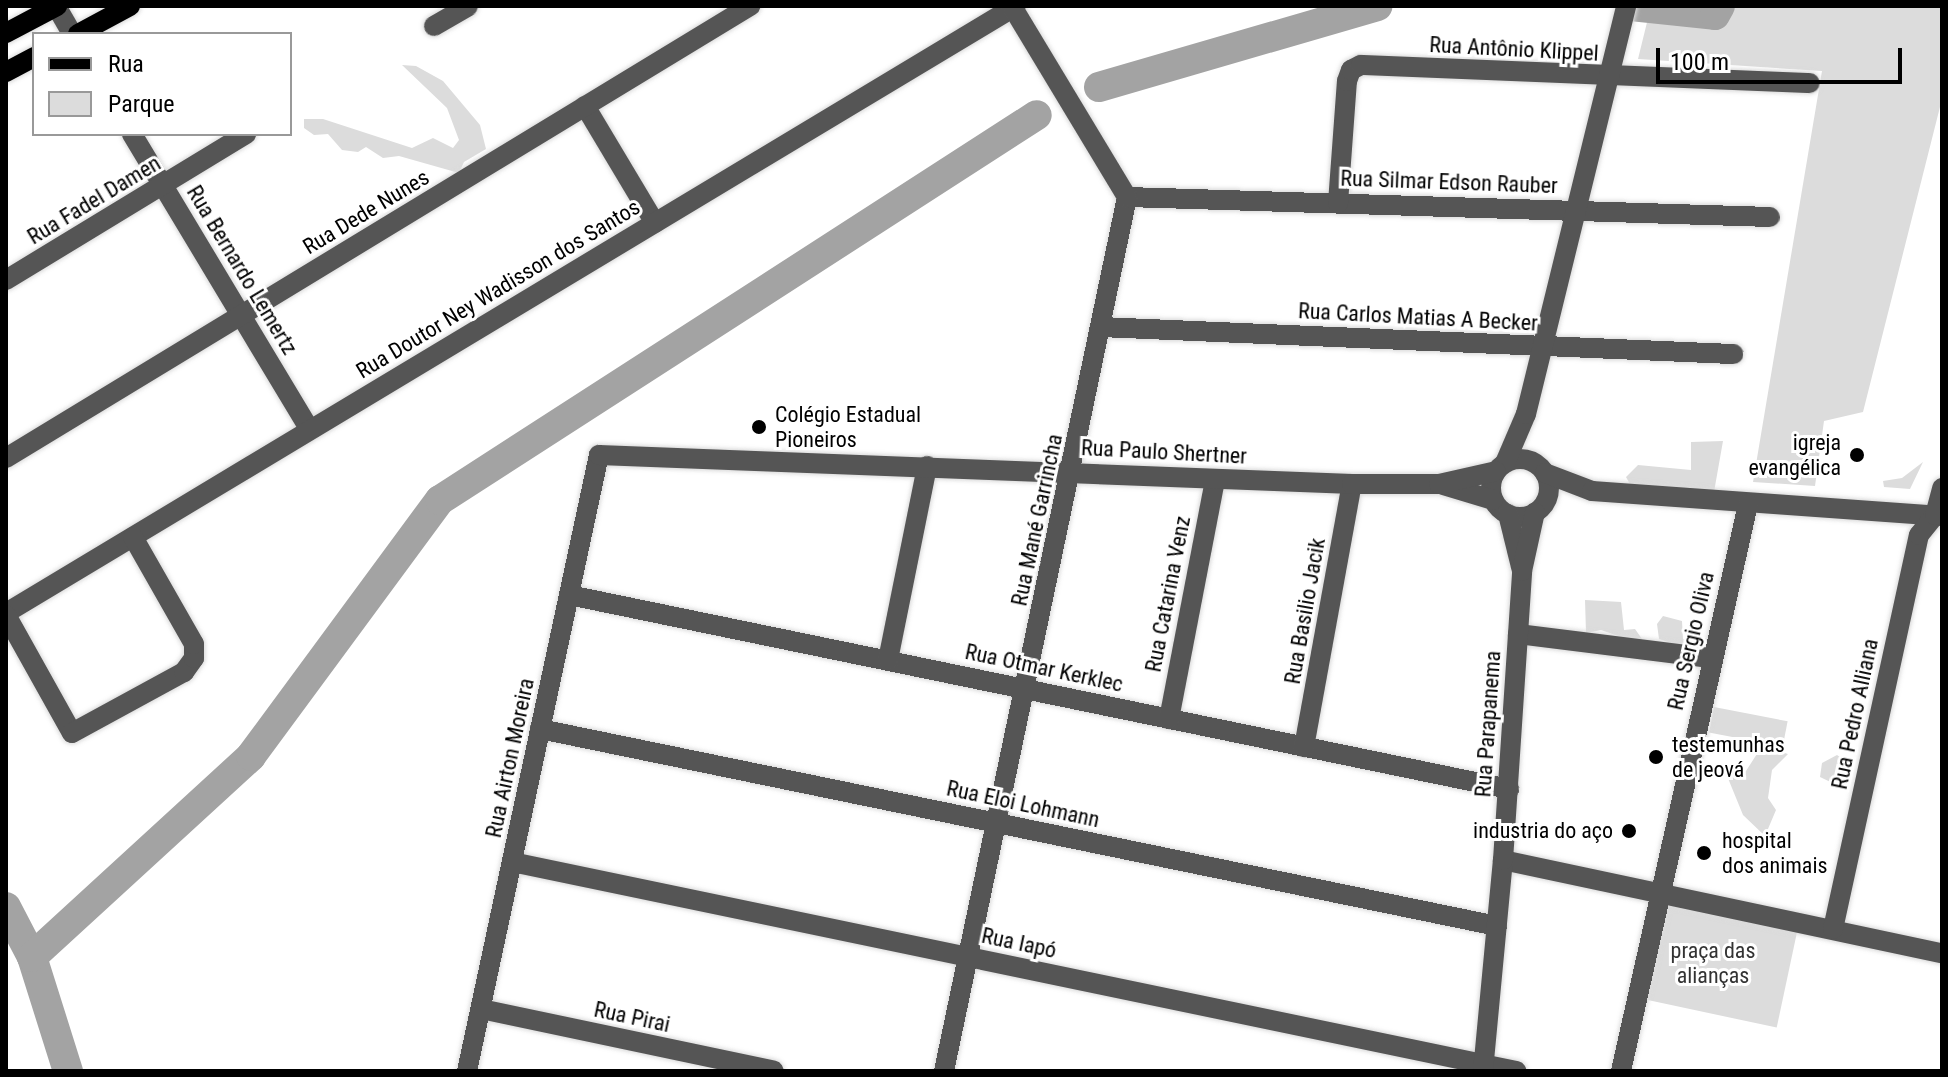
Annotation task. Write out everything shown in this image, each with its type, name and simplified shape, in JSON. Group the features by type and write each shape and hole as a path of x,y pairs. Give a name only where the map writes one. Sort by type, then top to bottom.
{"main road":[{"path":"6,33 56,6"},
{"path":"79,32 130,6"},
{"path":"6,72 32,58"}],"street":[{"path":"56,6 74,32"},
{"path":"434,26 468,6"},
{"name":"Rua Dede Nunes","path":"6,458 750,6"},
{"path":"1592,491 1508,514 1493,500 1501,467 1526,414 1626,6"},
{"path":"1014,7 1127,197"},
{"name":"Rua Doutor Ney Wadisson dos Santos","path":"6,614 1014,7"},
{"name":"Rua Antônio Klippel","path":"1338,203 1351,70 1361,65 1608,78 1810,83"},
{"path":"585,106 655,223"},
{"name":"Rua Bernardo Lemertz","path":"133,136 310,430"},
{"name":"Rua Fadel Damen","path":"6,280 243,136"},
{"name":"Rua Silmar Edson Rauber","path":"1127,197 1770,217"},
{"name":"Rua Mané Garrincha","path":"944,1071 1127,197"},
{"name":"Rua Carlos Matias A Becker","path":"1101,327 1733,354"},
{"name":"Rua Parapanema","path":"1483,1068 1509,789 1522,571 1540,507 1539,468 1526,414"},
{"name":"Rua Paulo Shertner","path":"599,455 1352,484 1439,484 1501,467 1539,468"},
{"name":"Rua Airton Moreira","path":"467,1071 599,455"},
{"path":"888,660 927,466"},
{"path":"1539,468 1592,491 1938,516"},
{"name":"Rua Catarina Venz","path":"1169,719 1215,479"},
{"name":"Rua Basilio Jacik","path":"1304,747 1352,484"},
{"name":"Rua Paulo Shertner","path":"1439,484 1493,500"},
{"name":"Rua Pedro Alliana","path":"1833,929 1919,535 1938,516 1942,488"},
{"name":"Rua Sergio Oliva","path":"1621,1071 1711,658 1748,504"},
{"name":"Rua Parapanema","path":"1508,514 1522,571"},
{"path":"6,614 72,733 184,672 194,658 194,644 133,537"},
{"name":"Rua Otmar Kerklec","path":"569,595 1509,789"},
{"path":"1518,634 1711,658"},
{"name":"Rua Eloi Lohmann","path":"540,729 1497,926"},
{"path":"1503,860 1942,953"},
{"name":"Rua Iapó","path":"512,862 1483,1068 1516,1071"},
{"name":"Rua Pirai","path":"481,1009 774,1071"}],"green space":[{"path":"1651,6 1942,6 1942,99 1863,412 1824,421 1815,486 1753,482 1822,71 1638,59"},
{"path":"402,65 416,66 443,81 480,125 486,149 464,162 459,173 399,156 383,158 366,147 358,152 342,150 328,134 314,135 304,128 304,119 323,119 412,148 433,138 453,148 459,140 447,108"},
{"path":"1723,441 1714,492 1699,497 1690,487 1661,493 1632,488 1626,477 1638,465 1691,470 1691,442"},
{"path":"1923,462 1910,489 1884,487 1883,481 1902,478"},
{"path":"1585,600 1621,602 1624,630 1635,629 1647,646 1601,630 1586,633"},
{"path":"1663,616 1682,621 1683,639 1706,638 1705,654 1659,639 1657,624"},
{"path":"1714,707 1788,721 1783,747 1709,733"},
{"path":"1762,746 1788,754 1772,770 1768,798 1776,810 1765,836 1743,815 1723,766 1746,771"},
{"path":"1837,755 1847,762 1841,787 1820,777 1822,763"},
{"name":"praça das alianças","path":"1667,904 1797,932 1777,1028 1647,1000"}],"waterway":[{"path":"1099,87 1377,6"},
{"path":"1631,6 1715,15 1720,6"},
{"path":"32,957 251,756 440,500 1037,115"},
{"path":"6,907 32,957 68,1071"}],"place":[{"name":"Colégio Estadual Pioneiros","path":"759,427"},
{"name":"igreja evangélica","path":"1857,455"},
{"name":"testemunhas de jeová","path":"1656,757"},
{"name":"industria do aço","path":"1629,831"},
{"name":"hospital dos animais","path":"1704,853"}]}
